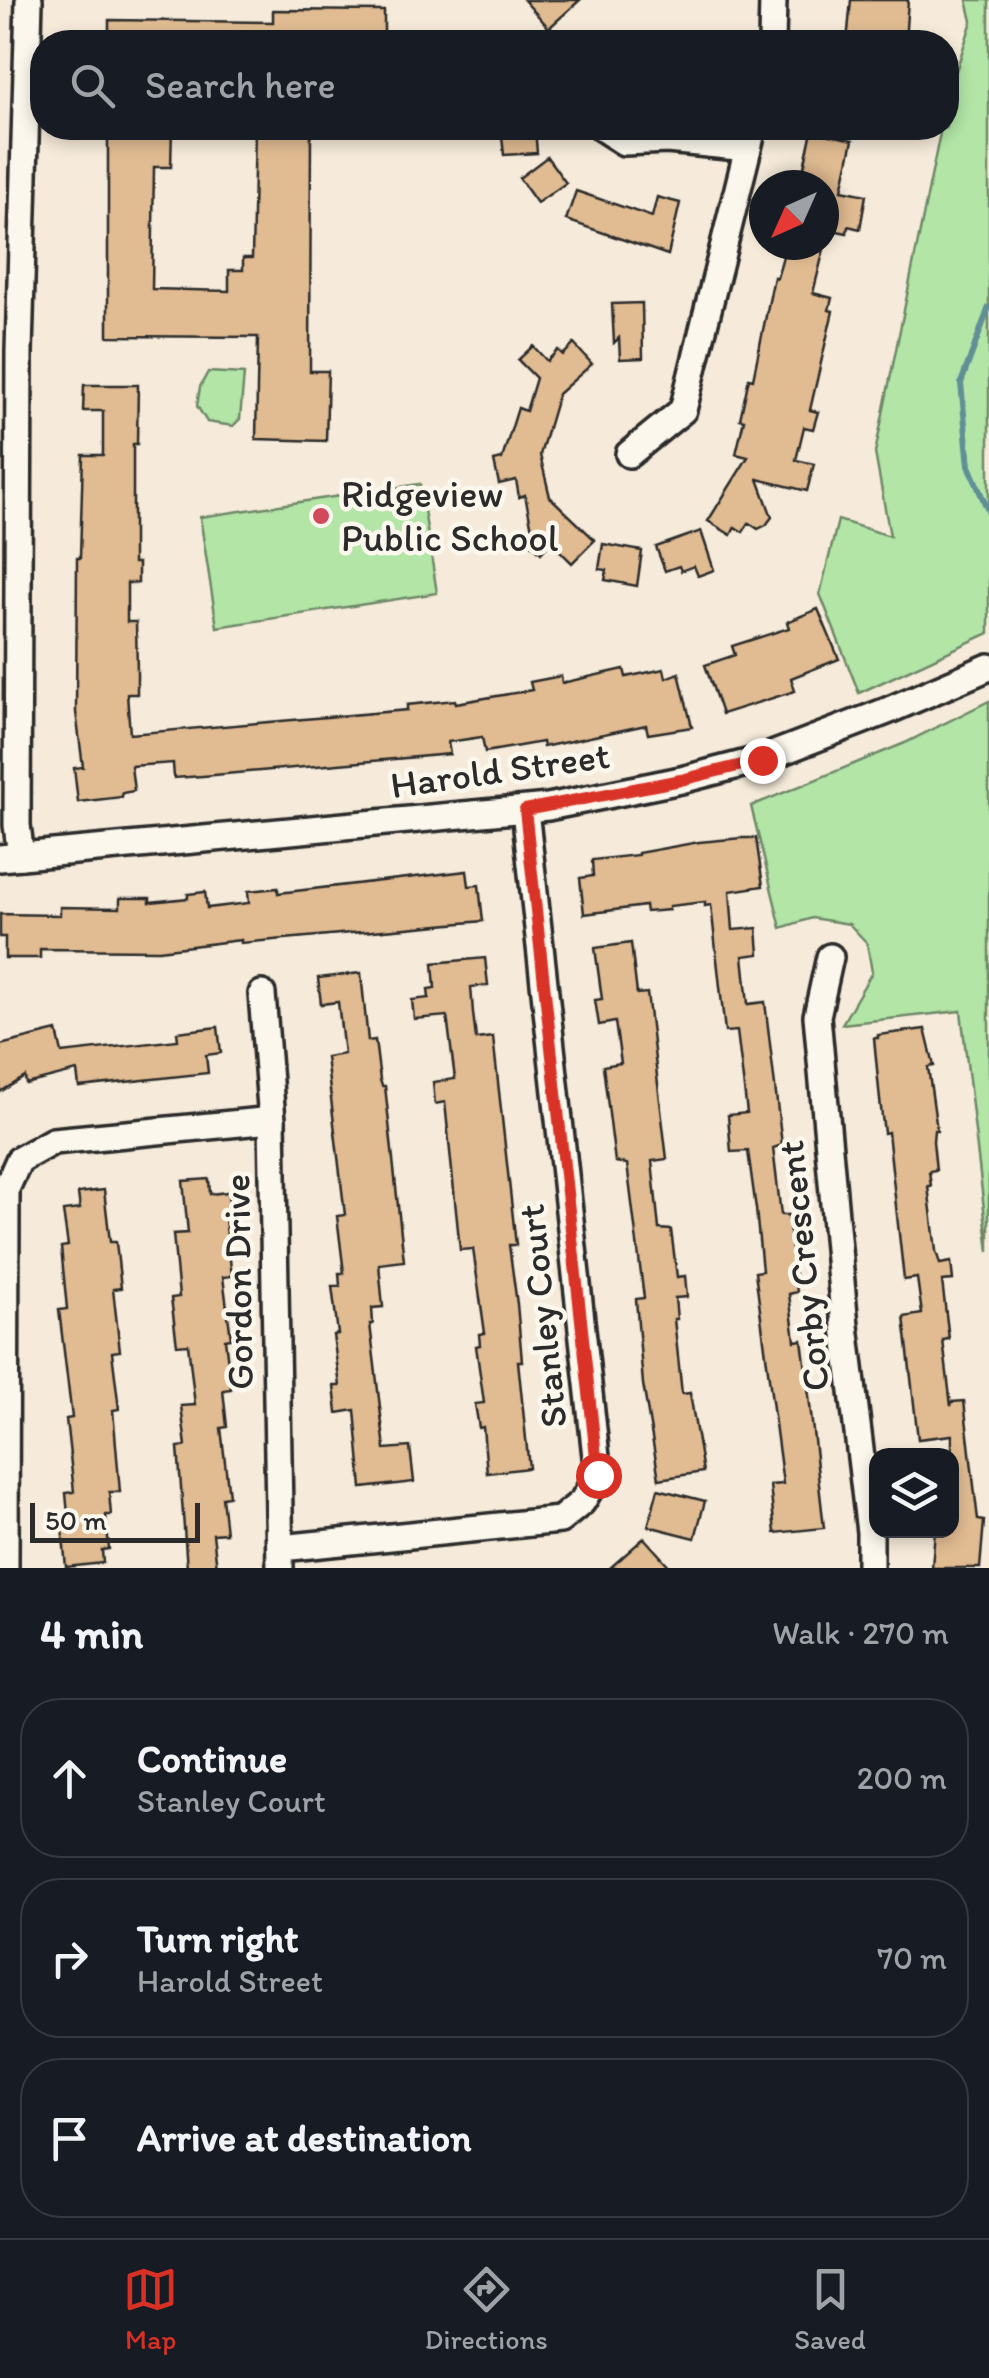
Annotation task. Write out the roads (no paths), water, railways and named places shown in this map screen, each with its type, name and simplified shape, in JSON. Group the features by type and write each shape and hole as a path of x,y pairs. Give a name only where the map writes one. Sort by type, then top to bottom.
{"street":[{"path":"10,857 18,825 19,370 28,0"},
{"path":"772,30 773,0"},
{"path":"621,140 667,140"},
{"path":"629,454 683,410 750,140"},
{"name":"Harold Street","path":"10,857 525,810 681,780 762,760 989,667"},
{"name":"Stanley Court","path":"281,1558 560,1520 582,1502 598,1475 525,810"},
{"name":"Corby Crescent","path":"830,957 816,1016 844,1326 870,1532 870,1568"},
{"name":"Gordon Drive","path":"262,994 272,1120 281,1558"},
{"path":"5,1568 6,1190 19,1160 53,1141 272,1120"}],"waterway":[{"path":"989,307 961,383 969,466 989,513"}],"place":[{"name":"Ridgeview Public School","path":"321,516"}]}
